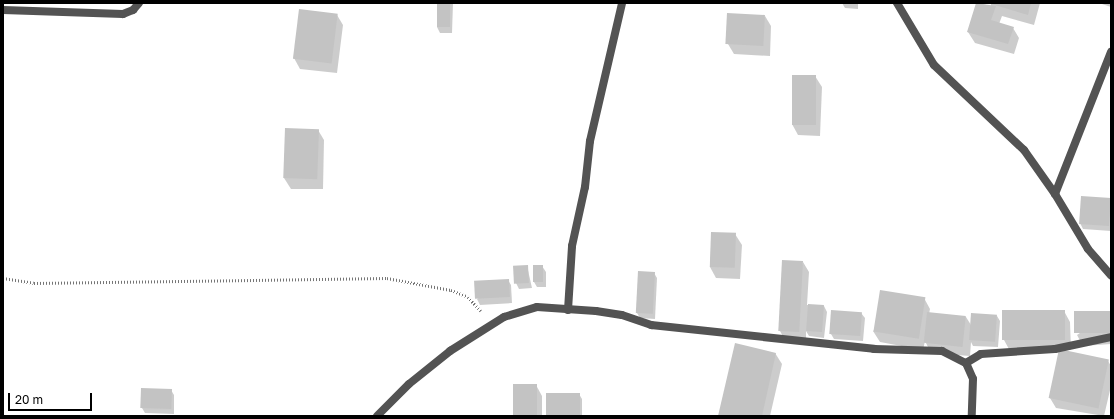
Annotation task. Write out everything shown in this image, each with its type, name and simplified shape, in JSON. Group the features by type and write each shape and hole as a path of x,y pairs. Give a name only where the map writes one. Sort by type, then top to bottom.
{"street":[{"path":"3,10 123,14 133,10 139,3"},
{"path":"568,310 572,246 585,187 590,141 622,3"},
{"path":"897,3 934,65 1024,150 1055,194 1088,249 1111,275"},
{"path":"1055,194 1111,52"},
{"path":"377,416 409,384 450,351 504,317 537,308 596,311 622,315 650,325 874,349 942,352 966,363 973,379 972,416"},
{"path":"966,363 981,354 1055,349 1111,337"}],"path":[{"path":"3,278 34,283 387,278 450,290 468,297 483,313 504,317"}],"building":[{"path":"437,3 450,3 450,27 437,27"},
{"path":"976,3 996,6 991,20 1014,27 1008,44 967,32"},
{"path":"988,3 1031,3 1028,15"},
{"path":"299,9 338,14 332,63 293,59"},
{"path":"727,13 765,15 763,46 725,44"},
{"path":"792,75 816,75 816,125 792,125"},
{"path":"285,128 319,129 317,179 283,178"},
{"path":"1081,196 1111,198 1109,226 1079,224"},
{"path":"711,232 736,233 735,268 710,267"},
{"path":"782,260 803,261 799,332 778,331"},
{"path":"528,265 529,283 514,284 513,266"},
{"path":"533,265 543,265 543,282 533,282"},
{"path":"638,271 655,272 653,314 636,313"},
{"path":"509,279 510,297 475,299 474,281"},
{"path":"880,290 925,297 919,339 873,331"},
{"path":"808,304 824,305 822,332 806,331"},
{"path":"831,310 862,312 860,336 829,334"},
{"path":"1002,310 1065,310 1065,340 1002,340"},
{"path":"1074,311 1111,311 1111,333 1074,333"},
{"path":"927,312 966,316 963,347 924,343"},
{"path":"971,313 997,315 995,342 969,340"},
{"path":"735,343 776,353 762,416 718,416"},
{"path":"1059,349 1109,360 1098,409 1049,398"},
{"path":"513,384 537,384 537,416 513,416"},
{"path":"141,388 172,389 171,409 140,408"},
{"path":"546,393 580,393 580,416 546,416"}]}
